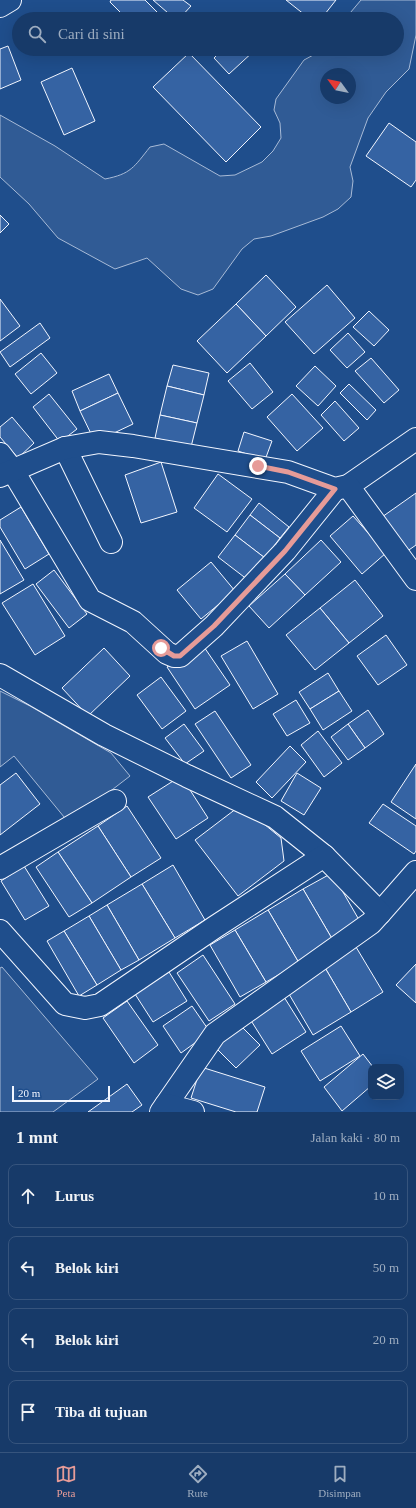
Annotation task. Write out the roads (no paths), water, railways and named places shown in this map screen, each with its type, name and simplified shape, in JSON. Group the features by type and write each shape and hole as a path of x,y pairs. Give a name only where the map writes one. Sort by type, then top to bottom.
{"street":[{"path":"0,6 10,0"},
{"path":"0,454 6,474 90,600 132,622 167,653 174,656 182,654 214,626 285,551 341,488 416,439"},
{"path":"6,474 65,448 99,442 134,446 288,472 341,488 416,579"},
{"path":"65,448 111,542"},
{"path":"0,675 104,735 186,776 274,817 324,856 380,913"},
{"path":"0,868 115,801"},
{"path":"0,931 65,1004 85,1008 100,1005 215,927 324,856"},
{"path":"193,1112 164,1109 215,1034 371,923 416,872"}]}
